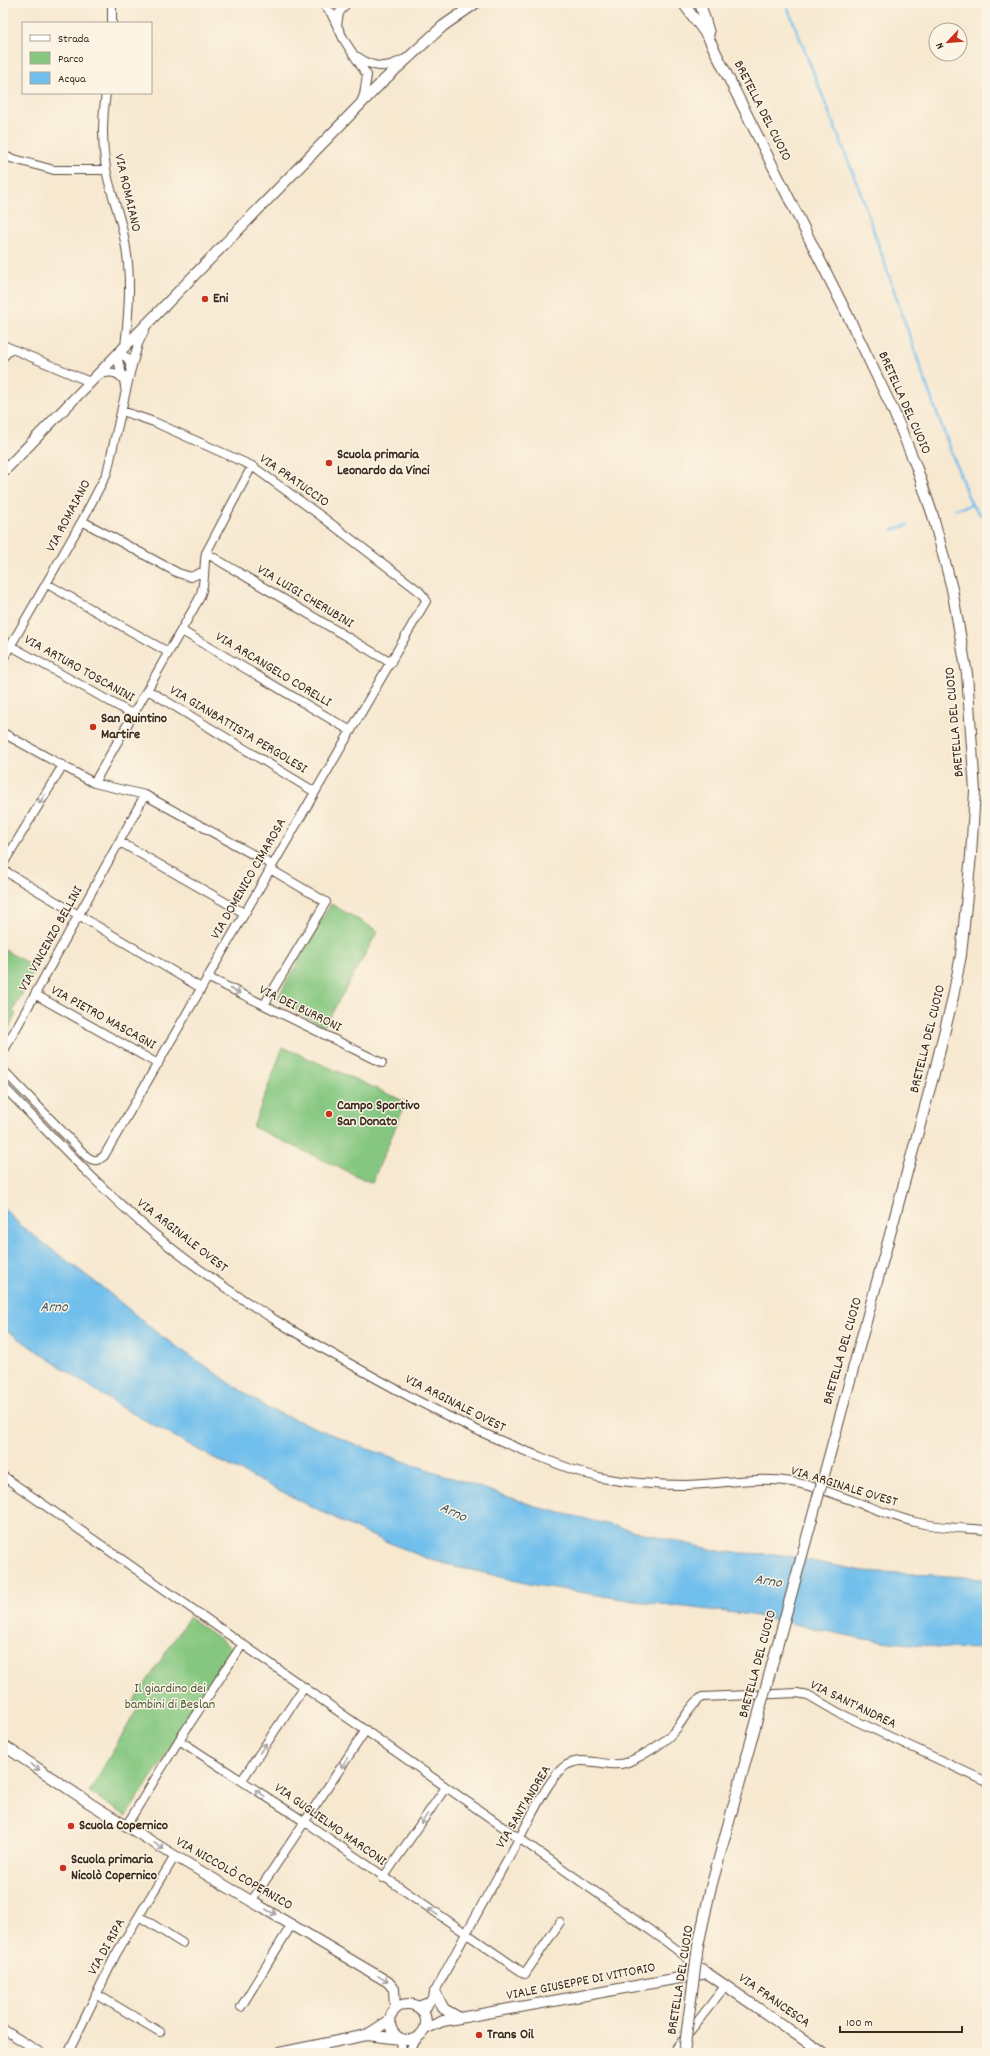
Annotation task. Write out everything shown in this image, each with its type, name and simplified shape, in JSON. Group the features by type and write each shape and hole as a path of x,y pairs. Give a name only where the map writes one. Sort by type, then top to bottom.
{"main road":[{"path":"3,472 385,79 443,26 476,3"},
{"name":"BRETELLA DEL CUOIO","path":"683,3 708,37 717,53 848,316 893,410 916,466 933,516 952,589 967,674 975,791 972,855 960,955 953,997 935,1070 710,1891 697,1954 684,2053"},
{"name":"BRETELLA DEL CUOIO","path":"700,3 717,53"},
{"name":"VIA NICCOLÒ COPERNICO","path":"3,1745 126,1826 390,1984 395,1993 395,2009"},
{"name":"VIA FRANCESCA","path":"707,1973 823,2053"},
{"name":"VIALE GIUSEPPE DI VITTORIO","path":"423,2017 443,2021 707,1973"},
{"path":"433,1996 444,2009 460,2018"},
{"path":"279,2053 367,2036 410,2040 418,2037 423,2017 408,2003 395,2009 390,2020 367,2036"},
{"path":"390,2020 392,2031 401,2039"}],"street":[{"path":"112,3 112,22"},
{"path":"322,3 335,8 346,4"},
{"path":"322,3 331,13 337,26 367,75 373,80 385,79 387,70 382,67"},
{"path":"337,26 337,18 346,4"},
{"path":"354,54 366,63 382,67 388,67 406,59"},
{"path":"359,107 364,95 367,75"},
{"name":"VIA ROMAIANO","path":"106,94 103,110 103,135 106,170 124,237 129,267 130,296 119,368 123,378 124,397"},
{"path":"3,156 54,170 106,170"},
{"name":"VIA ROMAIANO","path":"3,659 82,521 107,473 130,373 138,344 147,325"},
{"path":"3,345 93,379 111,372 117,373 123,378"},
{"path":"3,357 11,349"},
{"path":"122,350 128,359 130,373"},
{"name":"VIA PRATUCCIO","path":"122,411 154,422 252,466 322,516 419,591 425,598 423,607"},
{"path":"94,783 204,590 206,553 252,466"},
{"path":"82,521 178,574 191,578 204,571"},
{"name":"VIA LUIGI CHERUBINI","path":"206,553 391,664"},
{"path":"46,584 168,652"},
{"name":"VIA DOMENICO CIMAROSA","path":"3,1070 86,1156 95,1161 104,1156 423,607"},
{"name":"VIA ARCANGELO CORELLI","path":"182,631 350,731"},
{"name":"VIA ARTURO TOSCANINI","path":"11,646 134,715"},
{"name":"VIA GIANBATTISTA PERGOLESI","path":"148,690 315,792"},
{"path":"3,733 94,783 145,795 271,867 326,902 264,1005"},
{"path":"3,864 63,765"},
{"name":"VIA VINCENZO BELLINI","path":"3,1052 36,995 145,795"},
{"path":"121,841 244,913"},
{"path":"3,870 80,914 201,988"},
{"name":"VIA DEI BURRONI","path":"207,977 382,1063"},
{"name":"VIA PIETRO MASCAGNI","path":"36,995 158,1064"},
{"name":"VIA ARGINALE OVEST","path":"3,1086 114,1198 148,1229 202,1270 286,1326 363,1371 439,1412 509,1445 571,1469 612,1480 632,1483 687,1485 759,1479 793,1482 913,1522 936,1526 987,1530"},
{"path":"3,1476 664,1940 707,1973"},
{"path":"126,1826 179,1740 242,1645"},
{"path":"242,1780 304,1687"},
{"name":"VIA SANT'ANDREA","path":"423,2017 465,1934 557,1774 565,1766 573,1762 586,1760 613,1764 626,1762 659,1744 676,1729 696,1701 702,1697 797,1693 808,1695 839,1713 987,1782"},
{"path":"251,1902 366,1730"},
{"name":"VIA GUGLIELMO MARCONI","path":"179,1740 305,1822 383,1878 525,1974 560,1922"},
{"path":"383,1878 446,1787"},
{"name":"VIA DI RIPA","path":"68,2053 116,1954 175,1856"},
{"path":"139,1916 182,1943"},
{"path":"241,2007 292,1924"},
{"path":"673,2053 726,1985"},
{"path":"96,1994 160,2032"},
{"path":"3,2029 40,2053"},
{"path":"408,2053 418,2037"},
{"path":"401,2039 402,2053"}],"green space":[{"path":"331,904 378,931 324,1027 277,999"},
{"path":"3,949 36,968 13,1011 16,1014 3,1041"},
{"name":"Campo Sportivo San Donato","path":"283,1047 406,1102 372,1183 253,1127"},
{"name":"Il giardino dei bambini di Beslan","path":"189,1617 235,1650 126,1816 89,1792 138,1708 134,1701"}],"water":[{"name":"Arno","path":"3,1207 21,1226 103,1288 161,1336 267,1408 362,1447 541,1508 705,1548 723,1552 783,1555 862,1571 965,1577 987,1580 987,1649 948,1648 864,1639 752,1615 635,1601 529,1584 431,1560 363,1532 208,1455 119,1406 3,1328"}],"waterway":[{"path":"786,3 860,191 924,378 967,494 972,505 987,521"},
{"path":"956,509 972,505"},
{"path":"893,530 908,525"}],"place":[{"name":"Eni","path":"205,299"},
{"name":"Scuola primaria Leonardo da Vinci","path":"329,463"},
{"name":"San Quintino Martire","path":"93,727"},
{"name":"Campo Sportivo San Donato","path":"329,1114"},
{"name":"Scuola Copernico","path":"71,1826"},
{"name":"Scuola primaria Nicolò Copernico","path":"63,1868"},
{"name":"Trans Oil","path":"479,2035"}]}
